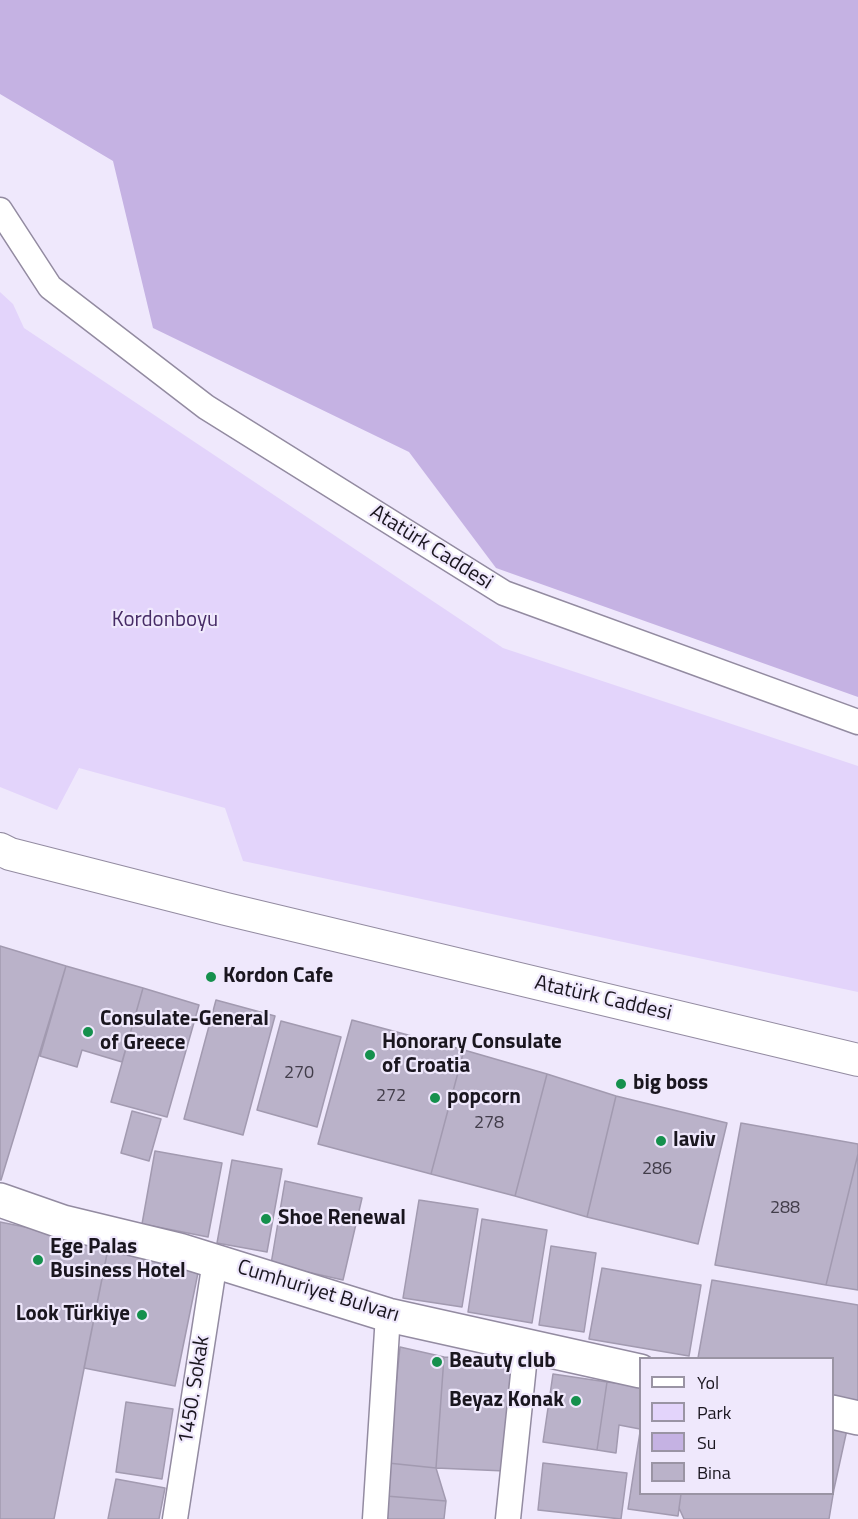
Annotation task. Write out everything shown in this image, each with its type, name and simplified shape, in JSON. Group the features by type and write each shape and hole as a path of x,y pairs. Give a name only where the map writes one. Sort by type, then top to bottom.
{"street":[{"name":"Atatürk Caddesi","path":"0,210 50,287 206,407 504,593 858,722"},
{"name":"Atatürk Caddesi","path":"3,861 226,909 858,1060"},
{"name":"Cumhuriyet Bulvarı","path":"0,1200 63,1222 179,1250 388,1315 639,1371"},
{"name":"1450. Sokak","path":"175,1519 215,1261"},
{"path":"375,1519 388,1315"},
{"path":"508,1519 526,1346"},
{"path":"834,1412 858,1418"}],"green space":[{"name":"Kordonboyu","path":"0,292 13,304 24,328 503,648 858,766 858,992 243,861 225,808 79,768 57,810 0,787"}],"water":[{"path":"0,0 858,0 858,697 496,568 409,452 153,328 113,161 0,94"}],"building":[{"path":"0,946 66,966 1,1180 0,1180"},
{"path":"66,966 143,988 122,1062 82,1050 77,1067 40,1056"},
{"path":"143,988 199,1005 167,1117 111,1102"},
{"path":"216,1000 275,1016 243,1135 184,1119"},
{"path":"352,1020 464,1050 431,1174 318,1144"},
{"path":"281,1021 341,1037 317,1127 257,1110"},
{"path":"464,1050 547,1074 515,1196 431,1174"},
{"path":"547,1074 616,1096 587,1217 515,1196"},
{"path":"616,1096 727,1123 698,1244 587,1217"},
{"path":"132,1111 161,1119 149,1161 121,1153"},
{"path":"741,1123 858,1144 858,1154 826,1285 715,1265"},
{"path":"155,1151 222,1163 208,1237 142,1224"},
{"path":"858,1154 858,1290 826,1285"},
{"path":"232,1160 282,1169 267,1252 217,1243"},
{"path":"285,1181 362,1198 343,1280 271,1264"},
{"path":"419,1200 478,1209 462,1307 403,1298"},
{"path":"482,1219 547,1230 532,1323 468,1312"},
{"path":"0,1222 109,1244 54,1519 0,1519"},
{"name":"Look Türkiye","path":"109,1244 200,1263 175,1386 84,1368"},
{"path":"551,1246 596,1253 584,1332 539,1325"},
{"path":"602,1268 701,1285 689,1356 589,1339"},
{"path":"712,1280 858,1305 858,1401 834,1397 834,1357 698,1357"},
{"path":"400,1347 444,1357 436,1468 388,1463"},
{"path":"444,1357 513,1360 505,1471 436,1468"},
{"path":"553,1374 607,1382 597,1450 543,1442"},
{"path":"607,1382 639,1386 639,1429 619,1425 616,1453 597,1450"},
{"path":"126,1402 173,1409 162,1479 116,1472"},
{"path":"834,1422 848,1425 834,1489"},
{"path":"639,1438 639,1495 681,1495 678,1516 628,1509"},
{"path":"388,1463 436,1468 446,1501 386,1496"},
{"path":"543,1463 627,1473 621,1519 538,1510"},
{"path":"116,1479 165,1488 159,1519 108,1519"},
{"path":"681,1495 833,1495 829,1519 684,1519 679,1508"},
{"path":"386,1496 446,1501 444,1519 383,1519"}],"place":[{"name":"Kordon Cafe","path":"211,977"},
{"name":"Consulate-General of Greece","path":"88,1032"},
{"name":"Honorary Consulate of Croatia","path":"370,1055"},
{"name":"big boss","path":"621,1084"},
{"name":"popcorn","path":"435,1098"},
{"name":"laviv","path":"661,1141"},
{"name":"Shoe Renewal","path":"266,1219"},
{"name":"Ege Palas Business Hotel","path":"38,1260"},
{"name":"Look Türkiye","path":"142,1315"},
{"name":"Beauty club","path":"437,1362"},
{"name":"Beyaz Konak","path":"576,1401"}]}
